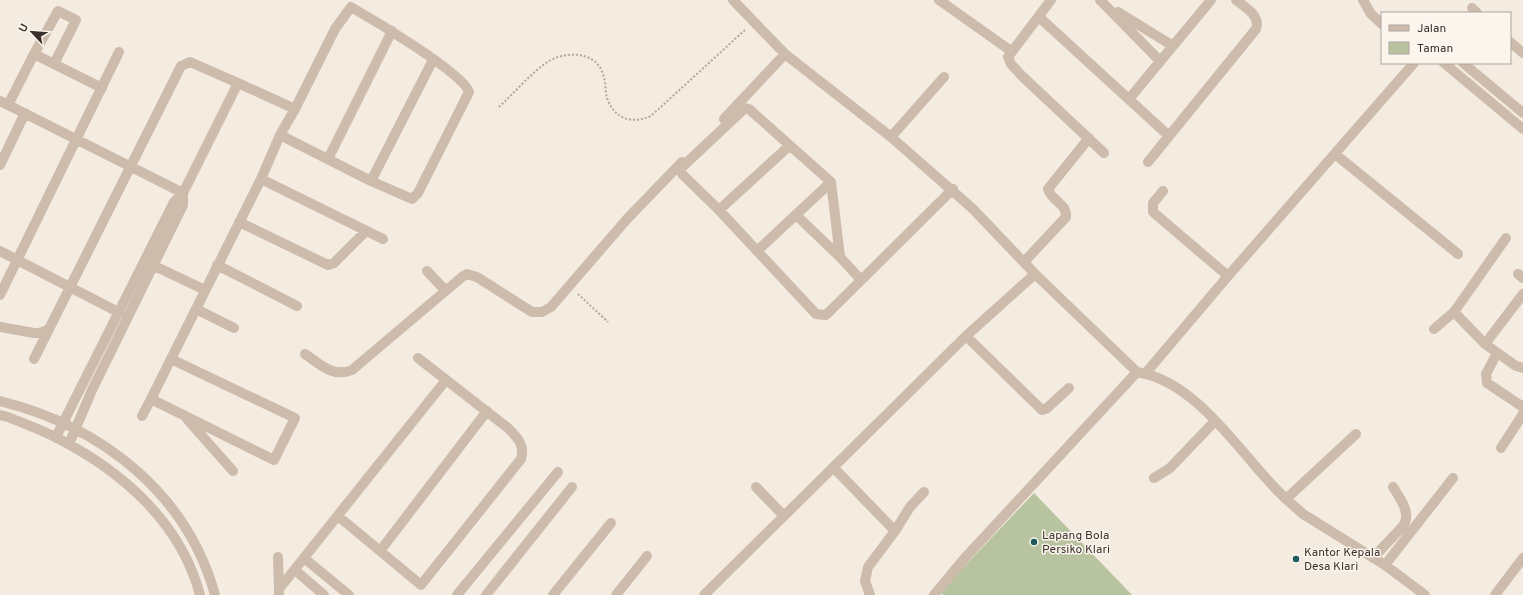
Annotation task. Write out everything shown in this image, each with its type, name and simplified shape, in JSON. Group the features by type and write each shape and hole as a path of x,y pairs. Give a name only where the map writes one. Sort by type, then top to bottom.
{"street":[{"path":"733,0 785,54 891,137 974,208 1035,274 1141,373 1171,385 1192,399 1215,421 1272,487 1314,522 1384,565 1425,595"},
{"path":"939,0 1011,51"},
{"path":"1148,162 1256,28 1258,23 1257,19 1236,0"},
{"path":"1363,0 1371,14 1381,23"},
{"path":"1046,2 1039,17 1011,51 1008,57 1011,64 1104,153"},
{"path":"1102,2 1173,46"},
{"path":"1102,2 1160,61"},
{"path":"1128,99 1173,46 1206,2"},
{"path":"142,416 239,222 280,135 295,109 335,29 351,7 392,31 468,87 469,92 462,108 415,197 408,198 280,135"},
{"path":"54,64 76,20 58,11 4,103 183,193"},
{"path":"1039,17 1169,136"},
{"path":"328,159 392,31"},
{"path":"1511,43 1523,53"},
{"path":"0,295 119,52"},
{"path":"34,54 102,88"},
{"path":"679,168 785,54"},
{"path":"371,181 433,60"},
{"path":"34,359 69,286 181,66 190,62 295,109"},
{"path":"936,594 964,559 1141,373 1413,64"},
{"path":"1445,64 1523,129"},
{"path":"1464,64 1523,113"},
{"path":"891,137 944,77"},
{"path":"69,444 174,202 183,193 238,83"},
{"path":"305,354 337,374 352,370 445,290 462,276 467,274 472,274 537,313 551,307 627,219 679,168 745,108 749,109 831,182 840,257"},
{"path":"0,165 25,113"},
{"path":"1024,262 1066,217 1067,212 1064,206 1049,195 1048,190 1089,138"},
{"path":"719,210 790,146"},
{"path":"1335,154 1458,254"},
{"path":"679,168 682,175 719,210 819,315 826,315 952,189"},
{"path":"260,179 383,239"},
{"path":"757,251 831,182"},
{"path":"1163,191 1153,203 1153,212 1228,276"},
{"path":"796,215 840,257 861,280"},
{"path":"239,222 328,265 334,263 366,231"},
{"path":"1434,329 1454,312 1506,238"},
{"path":"0,251 120,312"},
{"path":"148,263 205,290"},
{"path":"56,438 120,312 148,263"},
{"path":"217,265 297,306"},
{"path":"427,271 445,290"},
{"path":"704,595 966,336 1035,274"},
{"path":"1485,344 1523,294"},
{"path":"196,309 234,328"},
{"path":"1454,312 1485,344 1497,353 1523,368"},
{"path":"0,327 34,333 40,333 49,329"},
{"path":"966,336 1042,410 1046,409 1069,388"},
{"path":"1497,353 1486,374 1486,383 1523,407"},
{"path":"338,516 421,585 521,459 524,451 520,439 418,358"},
{"path":"151,399 274,460 295,418 171,359"},
{"path":"279,592 294,570 446,380"},
{"path":"83,384 92,390"},
{"path":"0,401 34,411 76,429 126,460 141,473 174,510 201,555 215,595"},
{"path":"380,551 487,412"},
{"path":"1502,448 1523,414"},
{"path":"0,415 69,444 130,486 150,505 178,541 188,561 200,595"},
{"path":"184,415 233,471"},
{"path":"1154,478 1170,468 1215,421"},
{"path":"1286,499 1356,434"},
{"path":"833,466 895,531"},
{"path":"457,595 558,472"},
{"path":"1384,565 1453,478"},
{"path":"486,595 572,487"},
{"path":"756,487 784,516"},
{"path":"1373,558 1403,526 1406,520 1406,513 1394,487"},
{"path":"870,595 866,588 865,574 868,567 895,531 910,507 924,492"},
{"path":"553,595 611,523"},
{"path":"616,595 647,556"},
{"path":"278,557 279,592"},
{"path":"304,558 349,595"},
{"path":"1495,595 1523,558"},
{"path":"294,570 324,595"}],"path":[{"path":"499,107 547,62 561,55 580,54 594,61 603,73 607,98 614,111 625,118 638,121 651,116 753,22"},
{"path":"569,286 608,322"}],"green space":[{"name":"Lapang Bola Persiko Klari","path":"1034,493 1132,595 943,595 940,592"}],"place":[{"name":"Lapang Bola Persiko Klari","path":"1034,542"},
{"name":"Kantor Kepala Desa Klari","path":"1296,559"}]}
